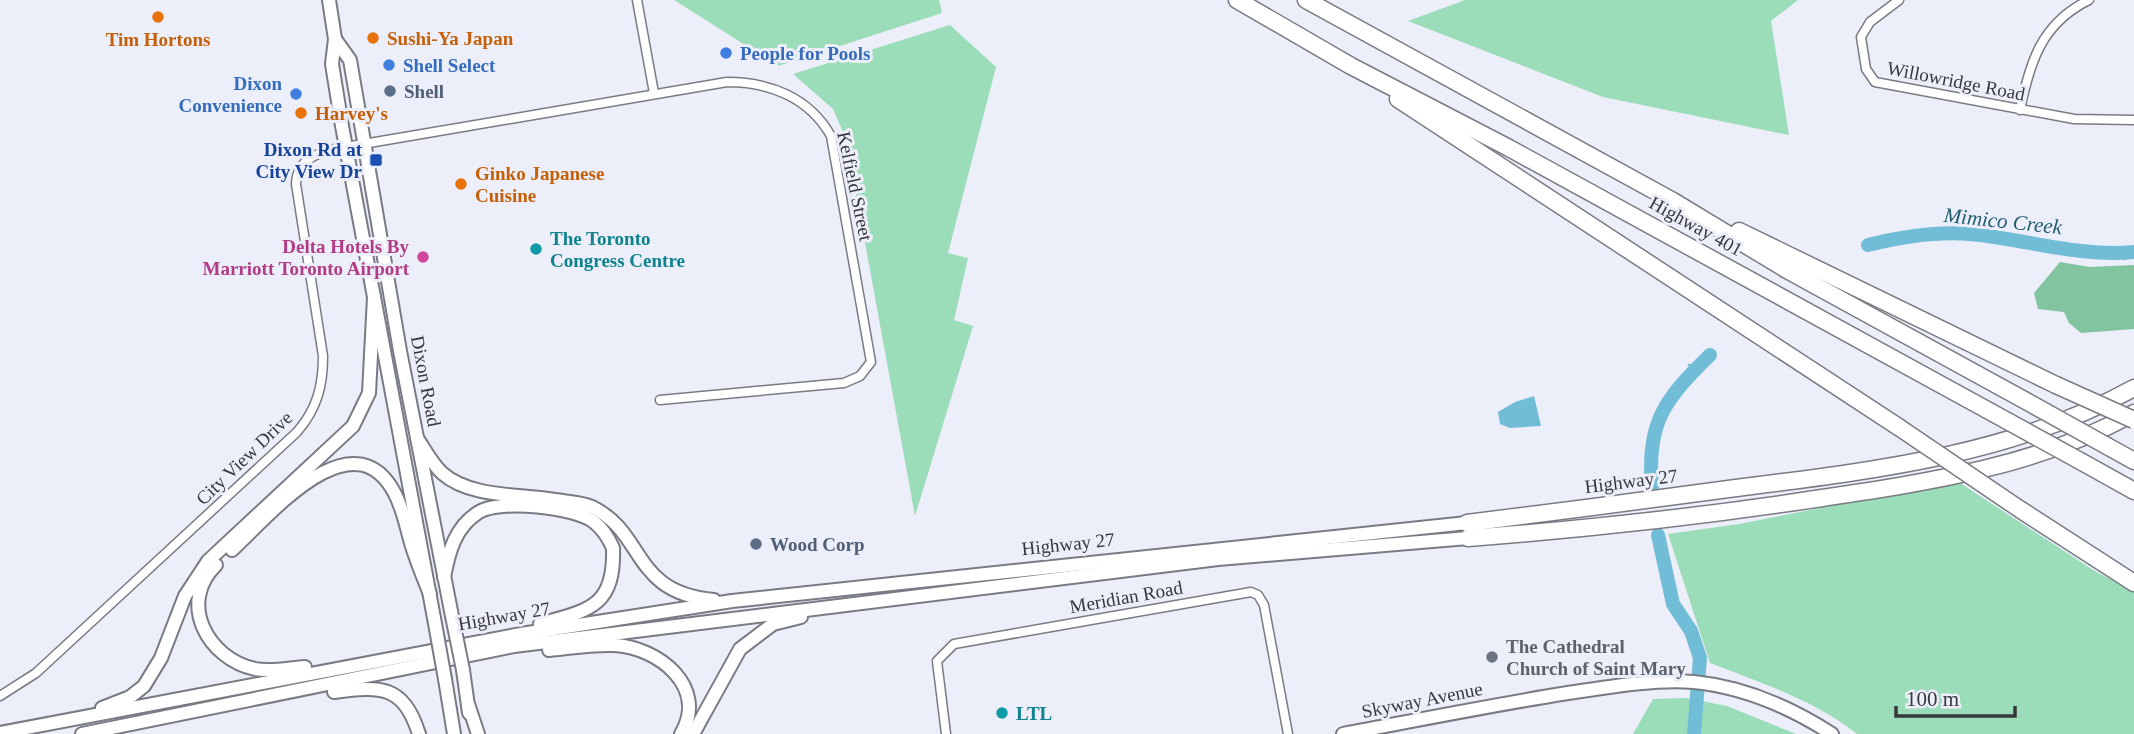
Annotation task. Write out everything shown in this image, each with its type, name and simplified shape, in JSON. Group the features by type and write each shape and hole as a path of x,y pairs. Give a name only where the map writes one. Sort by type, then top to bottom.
{"highway":[{"name":"Highway 401","path":"1237,0 1350,66 1508,148 2134,491"},
{"name":"Highway 401","path":"1306,0 1673,201 1822,289 2134,461"},
{"path":"1350,66 1454,138 2134,583"},
{"path":"1673,201 2134,420"},
{"name":"Highway 27","path":"1468,530 1916,461 2024,436 2077,416 2134,388"},
{"name":"Highway 27","path":"1468,530 1720,513 1940,478 2048,451 2134,413"}],"main road":[{"name":"Dixon Road","path":"329,0 335,39 332,64 346,147 454,734"},
{"name":"Dixon Road","path":"335,39 350,60 400,351 463,670 473,734"},
{"path":"55,724 130,697 144,686 161,658 185,596 208,561 353,426 369,393 374,297"},
{"path":"385,354 400,351"},
{"path":"418,439 441,472 452,481 476,489 589,505 612,522 649,573 662,583 688,595 732,601"},
{"path":"340,667 270,670 245,666 230,660 208,640 199,617 202,590 212,568 310,480 327,469 344,464 361,466 384,478 401,508 429,594"},
{"path":"444,577 455,537 468,520 487,508 513,505 578,514 593,521 613,548 610,587 588,610 540,624 521,634"},
{"name":"Highway 27","path":"0,733 521,634 732,601 1468,530"},
{"name":"Highway 27","path":"82,734 514,646 1468,530"},
{"path":"694,734 733,659 749,640 773,624 826,607"},
{"path":"514,646 545,650 614,645 652,655 676,673 688,694 687,724 681,734"},
{"name":"Skyway Avenue","path":"1343,734 1528,699 1672,681 1717,686 1793,710 1832,734"},
{"path":"298,692 359,689 389,692 405,703 419,734"},
{"path":"468,704 478,734"}],"street":[{"path":"637,0 654,93"},
{"name":"Willowridge Road","path":"1899,0 1870,22 1861,37 1866,69 1875,82 2074,119 2134,120"},
{"path":"2020,110 2030,64 2042,38 2072,9 2089,0"},
{"name":"Kelfield Street","path":"346,147 727,82 758,83 799,100 824,124 834,150 871,362 860,376 844,383 660,400"},
{"name":"City View Drive","path":"0,696 37,673 297,432 309,417 320,392 323,356 296,177 302,163 312,156 346,147"},
{"name":"Meridian Road","path":"946,734 936,661 954,645 1251,592 1258,595 1264,605 1288,734"}],"green space":[{"path":"674,0 939,0 942,13 778,66"},
{"path":"1465,0 1798,0 1771,21 1789,135 1603,97 1408,21"},
{"path":"950,25 996,67 948,253 968,258 954,320 973,326 915,516 846,139 833,109 793,74"},
{"path":"2060,262 2090,267 2134,265 2134,329 2081,333 2069,323 2064,312 2038,309 2034,293"},
{"path":"1957,481 2093,570 2134,592 2134,734 1857,734 1805,701 1710,663 1668,534 1739,524"},
{"path":"1686,698 1727,706 1796,734 1633,734 1653,699"}],"water":[{"path":"1534,396 1541,426 1510,428 1500,424 1498,412 1515,402"}],"waterway":[{"path":"1915,230 1921,234"},
{"name":"Mimico Creek","path":"1868,245 1909,237 1952,233 2095,252 2134,252"},
{"name":"Mimico Creek","path":"2125,259 2126,252"},
{"name":"Mimico Creek","path":"1652,486 1652,445 1662,413 1671,398 1710,355"},
{"name":"Mimico Creek","path":"1689,365 1697,368"},
{"name":"Mimico Creek","path":"1658,535 1673,604 1691,631 1700,658 1694,734"}],"place":[{"name":"Tim Hortons","path":"158,17"},
{"name":"Sushi-Ya Japan","path":"373,38"},
{"name":"People for Pools","path":"726,53"},
{"name":"Shell Select","path":"389,65"},
{"name":"Shell","path":"390,91"},
{"name":"Dixon Convenience","path":"296,94"},
{"name":"Harvey's","path":"301,113"},
{"name":"Dixon Rd at City View Dr","path":"376,160"},
{"name":"Ginko Japanese Cuisine","path":"461,184"},
{"name":"The Toronto Congress Centre","path":"536,249"},
{"name":"Delta Hotels By Marriott Toronto Airport","path":"423,257"},
{"name":"Wood Corp","path":"756,544"},
{"name":"The Cathedral Church of Saint Mary","path":"1492,657"},
{"name":"LTL","path":"1002,713"}]}
